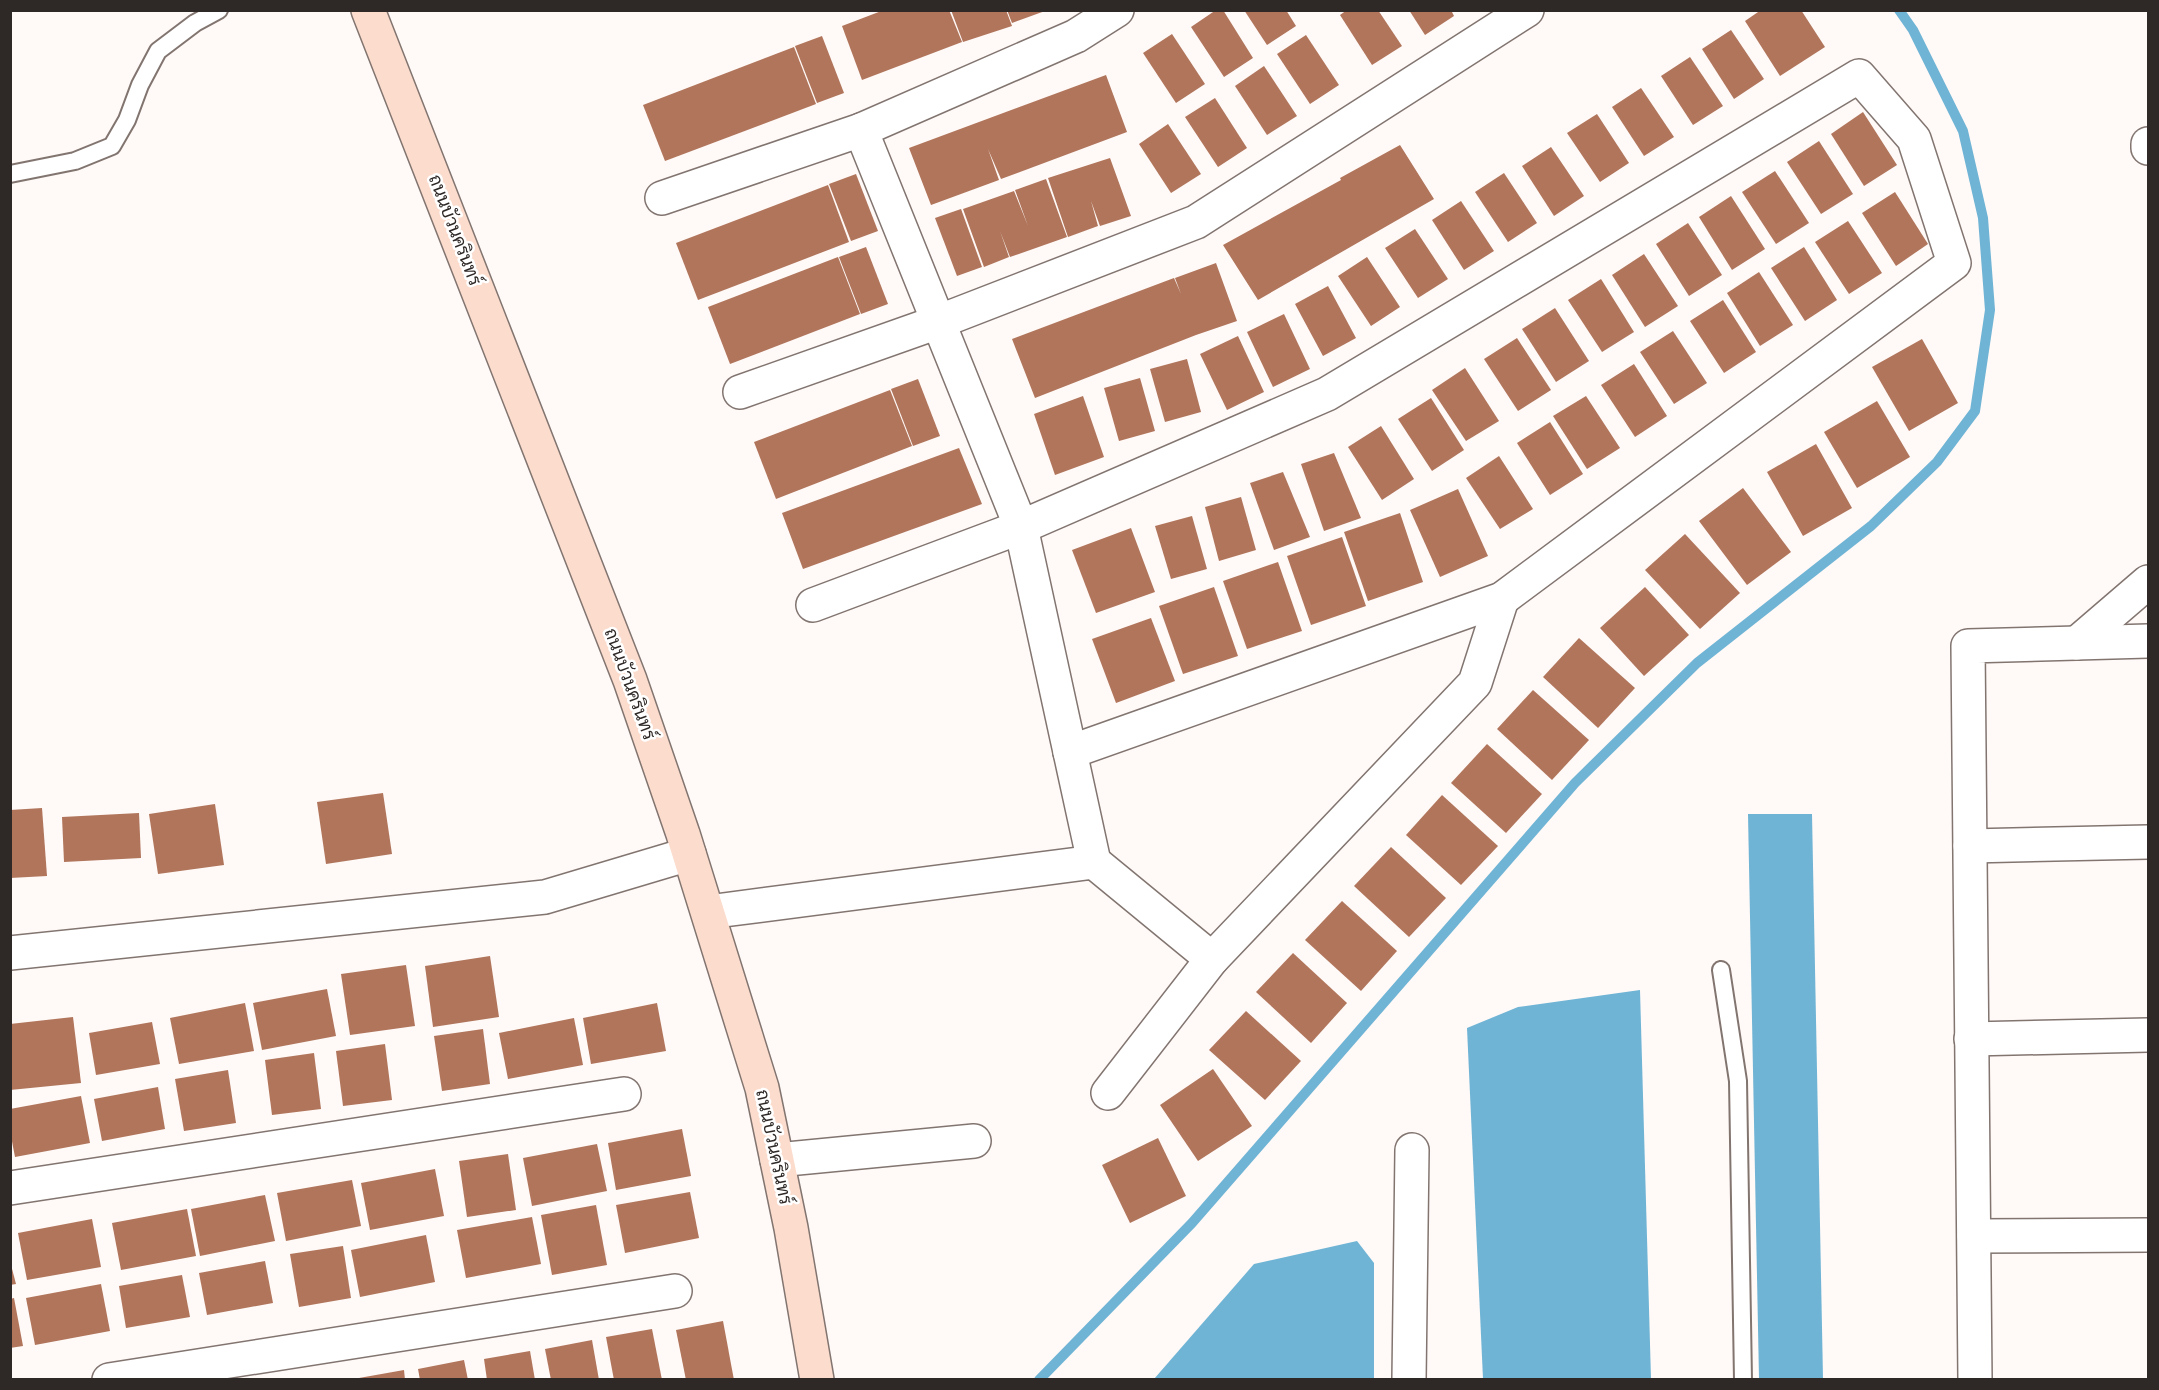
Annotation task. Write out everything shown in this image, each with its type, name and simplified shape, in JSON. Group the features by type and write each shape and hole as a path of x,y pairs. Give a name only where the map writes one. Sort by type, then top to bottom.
{"street":[{"name":"ถนนบัวนครินทร์","path":"368,10 630,680 689,854 762,1088 791,1228 817,1380"},
{"path":"662,198 861,130 1076,36 1117,10"},
{"path":"740,392 938,322 1196,222 1527,10"},
{"path":"813,605 1020,527 1327,394 1859,76 1914,139 1954,263 1502,599 1070,752"},
{"path":"861,130 1020,527 1094,862 1212,959"},
{"path":"2077,643 2148,582"},
{"path":"1108,1093 1212,959 1475,683 1502,599"},
{"path":"1975,1380 1968,646 2148,641"},
{"path":"1970,846 2148,842"},
{"path":"10,953 545,897 689,854"},
{"path":"708,912 1094,862"},
{"path":"1971,1039 2148,1035"},
{"path":"10,1188 624,1094"},
{"path":"777,1160 974,1141"},
{"path":"1409,1380 1412,1150"},
{"path":"1974,1236 2148,1235"},
{"path":"109,1380 675,1291"}],"lane":[{"path":"10,174 75,160 112,146 127,120 140,85 158,51 195,23 219,10"},
{"path":"1721,970 1738,1081 1743,1380"}],"water":[{"path":"1748,814 1812,814 1823,1379 1759,1379"},
{"path":"1640,990 1651,1379 1483,1379 1467,1028 1518,1007"},
{"path":"1357,1241 1374,1263 1374,1379 1154,1379 1254,1264"}],"building":[{"path":"884,10 949,10 962,42 862,80 842,26"},
{"path":"951,10 1006,10 1012,26 963,42"},
{"path":"1007,10 1044,10 1045,11 1012,23"},
{"path":"1216,10 1223,10 1253,58 1224,77 1191,27"},
{"path":"1244,10 1286,10 1296,26 1267,45"},
{"path":"1347,10 1378,10 1402,46 1372,65 1340,15"},
{"path":"1409,10 1451,10 1454,16 1425,35"},
{"path":"1761,10 1801,10 1825,47 1780,76 1745,21"},
{"path":"1731,30 1764,79 1734,99 1702,49"},
{"path":"1172,34 1205,84 1176,103 1143,53"},
{"path":"1306,35 1339,85 1310,104 1277,54"},
{"path":"822,36 844,93 817,103 795,46"},
{"path":"794,47 816,104 665,161 643,105"},
{"path":"1690,57 1723,106 1693,125 1661,76"},
{"path":"1264,66 1297,116 1267,135 1235,86"},
{"path":"1106,75 1127,132 1001,179 988,149 999,180 931,205 909,148"},
{"path":"1641,88 1674,137 1644,156 1612,107"},
{"path":"1215,98 1247,148 1218,167 1185,117"},
{"path":"1863,112 1897,165 1864,186 1831,134"},
{"path":"1597,114 1629,163 1600,182 1567,133"},
{"path":"1168,124 1201,174 1171,193 1139,144"},
{"path":"1819,141 1853,194 1821,214 1787,162"},
{"path":"1400,145 1434,199 1258,300 1223,245"},
{"path":"1551,147 1584,196 1554,216 1522,166"},
{"path":"1110,158 1131,216 1100,226 1091,201 1098,226 1068,237 1048,178"},
{"path":"1775,171 1809,223 1776,244 1742,192"},
{"path":"1504,173 1537,223 1508,242 1475,192"},
{"path":"856,174 878,231 851,241 829,184"},
{"path":"1046,179 1067,237 1010,257 1000,231 1009,257 984,267 963,209 1014,191 1028,226 1015,190"},
{"path":"828,185 849,242 698,300 676,243"},
{"path":"1895,192 1928,244 1896,266 1862,213"},
{"path":"1731,196 1765,249 1732,270 1699,217"},
{"path":"1461,201 1494,251 1464,270 1432,220"},
{"path":"961,209 982,267 957,276 935,218"},
{"path":"1848,221 1882,273 1849,294 1815,242"},
{"path":"1688,223 1722,275 1689,296 1656,244"},
{"path":"1415,229 1448,279 1418,298 1385,248"},
{"path":"866,247 888,304 861,314 839,257"},
{"path":"1804,247 1837,300 1805,321 1771,268"},
{"path":"1644,254 1678,306 1645,327 1612,275"},
{"path":"838,257 860,314 730,364 708,307"},
{"path":"1367,257 1400,307 1371,326 1338,276"},
{"path":"1216,263 1237,321 1035,398 1012,339 1174,278 1181,294 1175,278"},
{"path":"1759,272 1793,325 1760,346 1727,293"},
{"path":"1601,279 1634,332 1602,352 1568,300"},
{"path":"1328,286 1356,338 1323,356 1295,304"},
{"path":"1723,300 1756,352 1724,373 1690,321"},
{"path":"1555,308 1589,361 1556,382 1522,329"},
{"path":"1284,314 1310,369 1273,387 1247,332"},
{"path":"1673,331 1707,383 1674,404 1640,352"},
{"path":"1238,336 1264,392 1227,410 1200,354"},
{"path":"1517,338 1551,390 1518,411 1484,359"},
{"path":"1922,339 1958,403 1909,431 1872,367"},
{"path":"1187,359 1201,412 1165,422 1150,369"},
{"path":"1634,364 1667,416 1635,437 1601,385"},
{"path":"1465,368 1499,421 1466,441 1432,390"},
{"path":"1140,378 1155,431 1119,441 1104,388"},
{"path":"918,379 940,436 913,446 891,389"},
{"path":"890,390 912,446 776,499 754,442"},
{"path":"1083,396 1104,457 1055,475 1034,414"},
{"path":"1586,396 1620,448 1587,469 1553,416"},
{"path":"1431,398 1464,450 1432,471 1398,419"},
{"path":"1877,401 1910,457 1857,488 1824,432"},
{"path":"1550,422 1583,474 1550,495 1517,443"},
{"path":"1381,426 1414,479 1382,500 1348,447"},
{"path":"1816,444 1852,508 1803,536 1767,472"},
{"path":"959,448 982,504 803,569 782,513"},
{"path":"1334,453 1361,518 1324,531 1301,464"},
{"path":"1499,456 1533,509 1500,529 1466,478"},
{"path":"1283,472 1310,537 1274,550 1250,483"},
{"path":"1743,488 1791,552 1747,585 1699,521"},
{"path":"1458,489 1488,556 1440,577 1410,510"},
{"path":"1241,497 1256,550 1219,561 1205,507"},
{"path":"1400,513 1423,582 1368,601 1344,532"},
{"path":"1192,516 1207,569 1171,579 1155,526"},
{"path":"1131,528 1155,592 1096,613 1072,550"},
{"path":"1685,534 1740,593 1700,629 1645,570"},
{"path":"1342,537 1366,606 1311,625 1287,556"},
{"path":"1278,562 1302,631 1247,649 1223,581"},
{"path":"1214,587 1238,656 1183,674 1159,606"},
{"path":"1645,587 1689,635 1644,676 1600,628"},
{"path":"1151,618 1175,681 1116,703 1092,639"},
{"path":"1579,638 1635,688 1598,728 1543,677"},
{"path":"1533,690 1589,740 1552,780 1497,729"},
{"path":"1487,744 1542,794 1506,833 1451,783"},
{"path":"383,793 392,854 326,864 317,802"},
{"path":"1442,795 1498,846 1461,885 1406,835"},
{"path":"215,804 224,865 158,874 149,814"},
{"path":"42,808 47,876 10,878 10,810"},
{"path":"139,813 141,858 64,862 62,817"},
{"path":"1391,847 1446,898 1409,937 1354,886"},
{"path":"1342,901 1397,951 1361,991 1305,940"},
{"path":"1293,953 1347,1003 1311,1043 1256,992"},
{"path":"490,956 499,1017 433,1027 425,966"},
{"path":"406,965 415,1026 350,1035 341,974"},
{"path":"327,989 336,1036 262,1050 253,1003"},
{"path":"245,1003 254,1051 179,1064 170,1018"},
{"path":"657,1003 666,1051 591,1064 583,1018"},
{"path":"1246,1011 1301,1061 1265,1100 1209,1050"},
{"path":"73,1017 81,1083 10,1090 10,1024"},
{"path":"574,1018 583,1065 508,1079 499,1033"},
{"path":"152,1022 160,1064 96,1075 89,1033"},
{"path":"483,1029 490,1084 442,1091 434,1036"},
{"path":"385,1044 392,1100 343,1106 336,1051"},
{"path":"314,1053 321,1109 272,1115 265,1060"},
{"path":"1213,1069 1252,1126 1198,1161 1160,1105"},
{"path":"228,1070 236,1123 184,1131 175,1079"},
{"path":"158,1087 165,1129 102,1141 94,1099"},
{"path":"81,1096 90,1143 15,1157 10,1131 10,1109"},
{"path":"682,1129 691,1176 616,1190 608,1143"},
{"path":"1158,1138 1186,1196 1130,1223 1102,1165"},
{"path":"597,1144 607,1191 532,1206 523,1158"},
{"path":"508,1154 516,1210 467,1217 459,1161"},
{"path":"435,1169 444,1216 370,1230 361,1183"},
{"path":"352,1180 361,1226 286,1241 277,1193"},
{"path":"690,1192 699,1238 625,1253 616,1205"},
{"path":"265,1195 275,1241 200,1256 191,1209"},
{"path":"596,1205 607,1265 552,1275 541,1215"},
{"path":"187,1209 196,1256 121,1270 112,1223"},
{"path":"532,1217 541,1264 466,1278 457,1230"},
{"path":"92,1219 101,1267 27,1280 18,1233"},
{"path":"426,1235 435,1282 360,1297 351,1250"},
{"path":"343,1246 351,1298 299,1307 290,1254"},
{"path":"10,1261 16,1284 10,1285"},
{"path":"265,1261 273,1303 207,1315 199,1273"},
{"path":"182,1275 190,1317 126,1328 119,1286"},
{"path":"101,1284 110,1331 35,1345 26,1298"},
{"path":"14,1298 23,1346 10,1348 10,1299"},
{"path":"723,1321 734,1380 686,1380 676,1330"},
{"path":"652,1329 662,1380 614,1380 606,1337"},
{"path":"592,1340 599,1380 551,1380 545,1349"},
{"path":"530,1351 535,1380 487,1380 484,1359"},
{"path":"464,1360 468,1380 420,1380 418,1369"},
{"path":"404,1370 405,1380 359,1380 359,1378"}],"waterway":[{"path":"1039,1380 1192,1223 1575,783 1697,663 1871,526 1937,462 1975,411 1990,310 1983,218 1963,131 1913,30 1899,10"}]}
